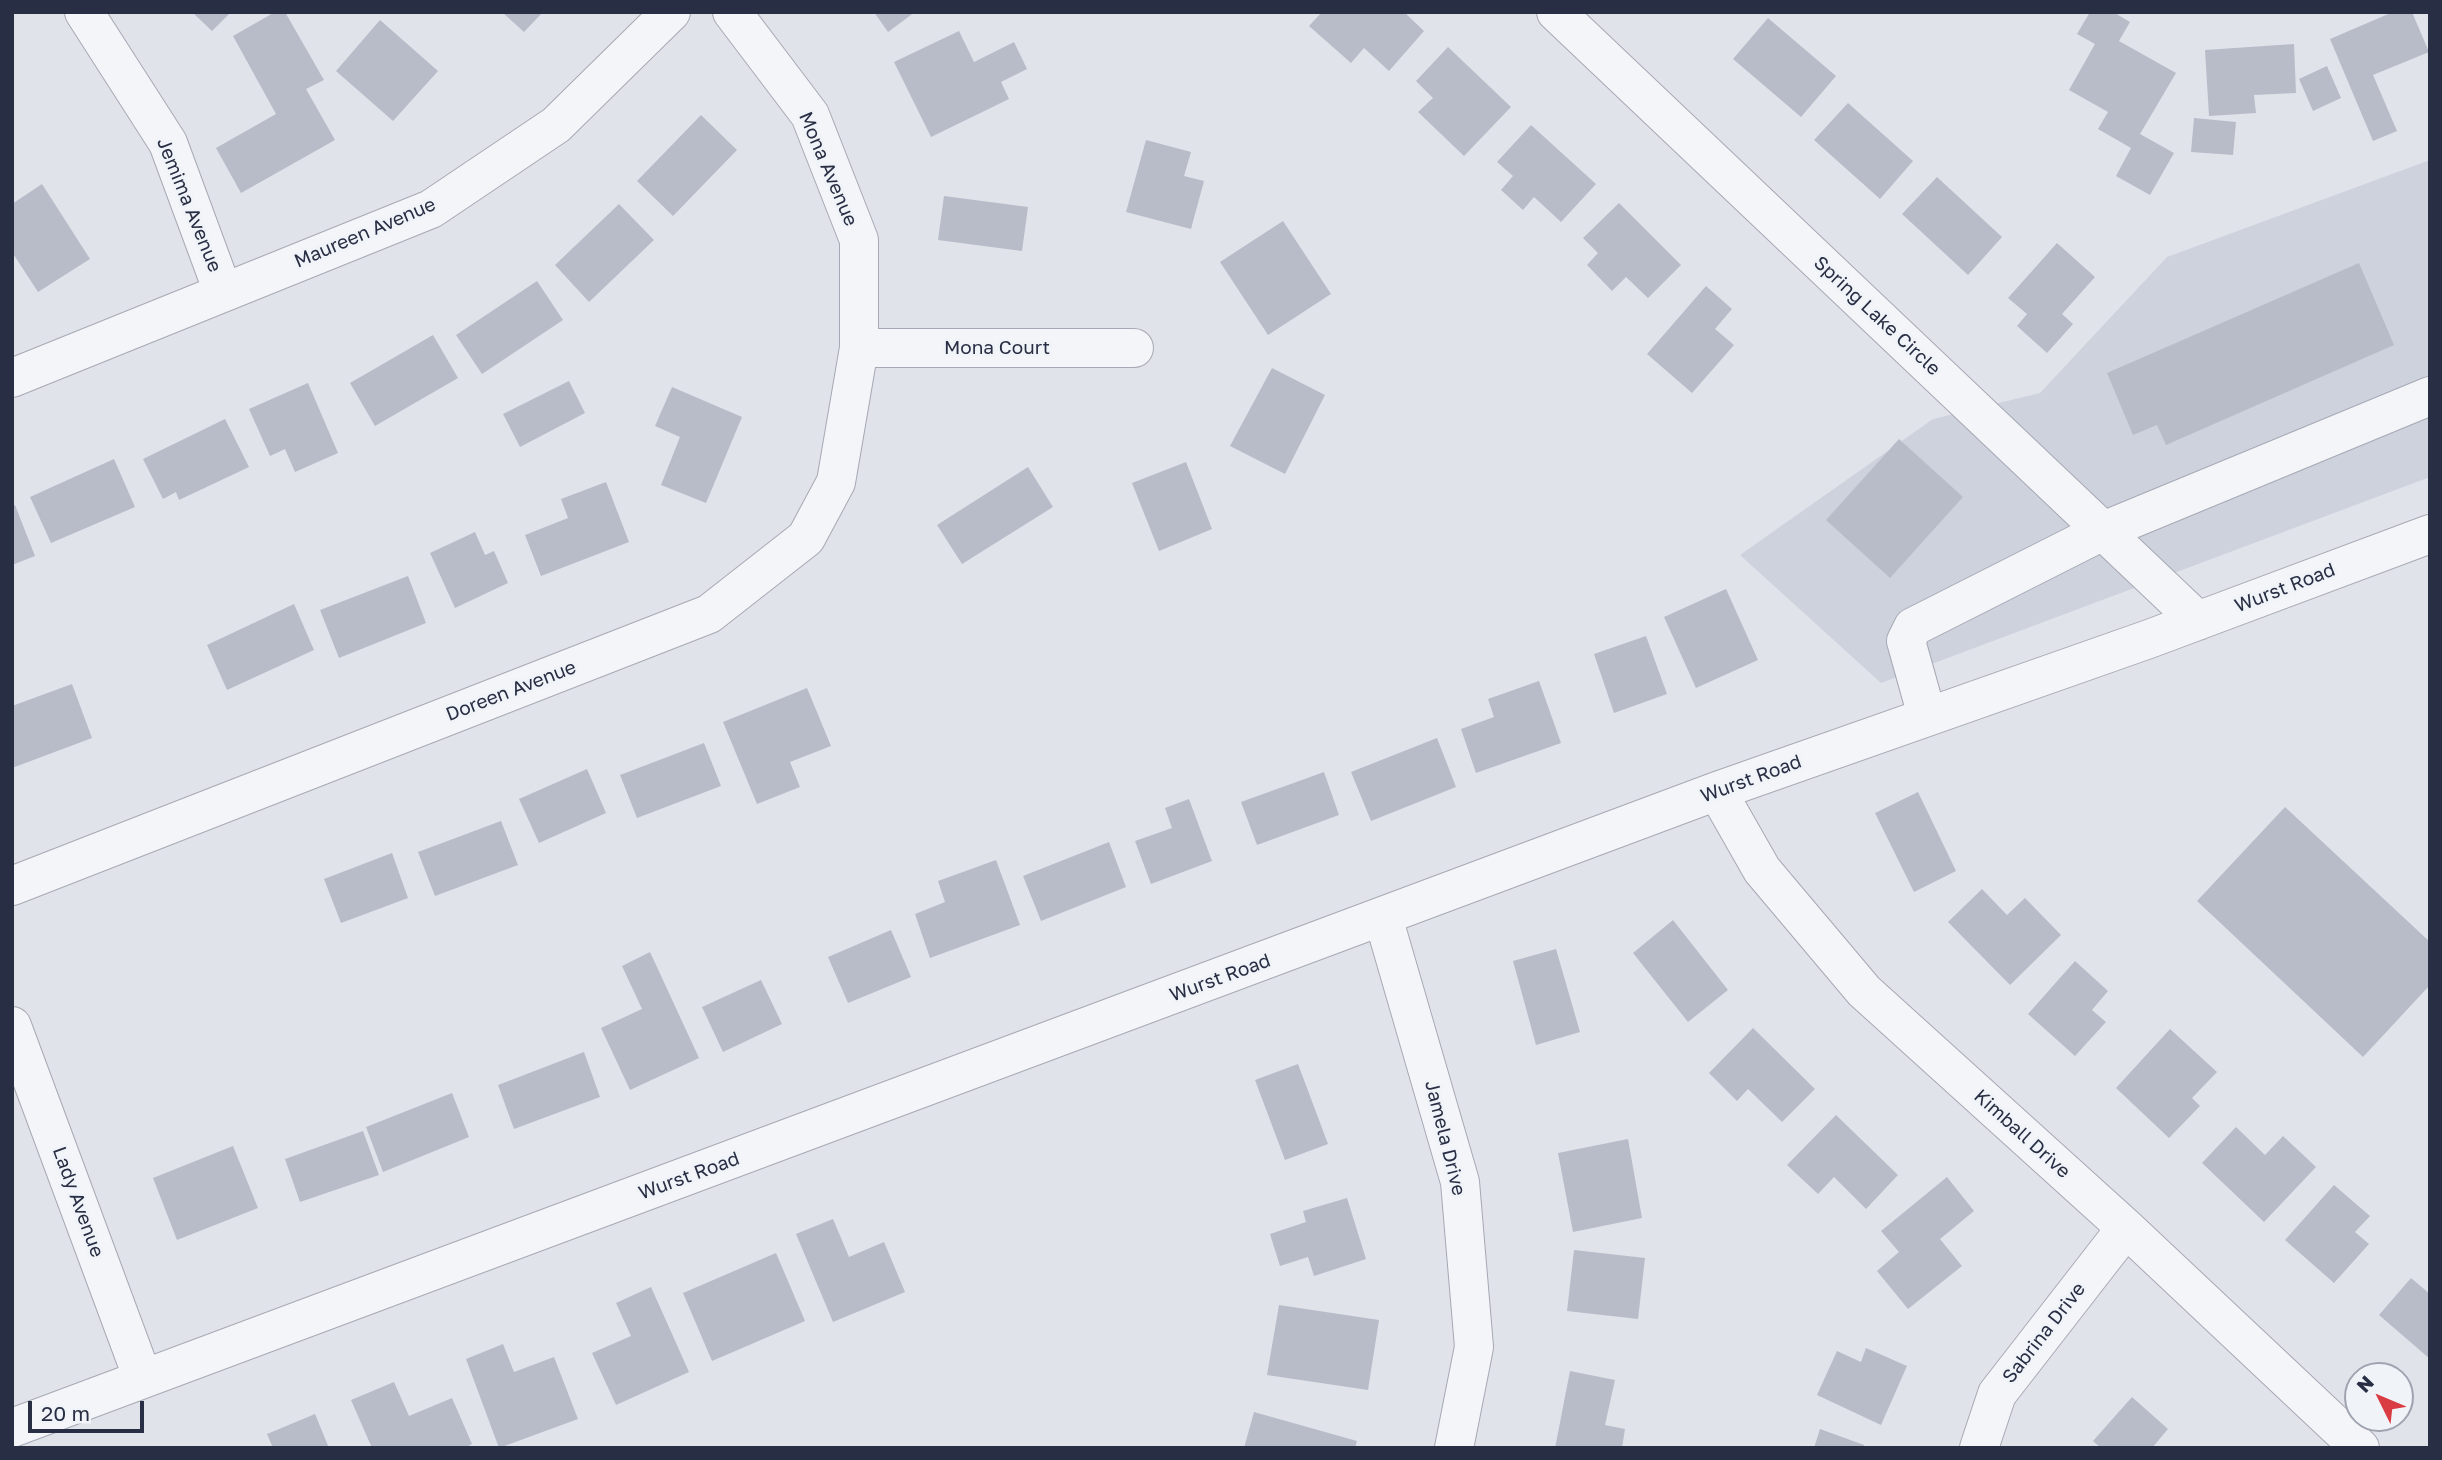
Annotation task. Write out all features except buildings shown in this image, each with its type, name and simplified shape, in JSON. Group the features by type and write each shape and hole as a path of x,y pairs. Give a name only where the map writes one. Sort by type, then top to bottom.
{"street":[{"name":"Jemima Avenue","path":"84,12 168,143 223,292"},
{"name":"Maureen Avenue","path":"12,378 431,209 556,125 671,12"},
{"name":"Mona Avenue","path":"732,12 810,116 859,240 859,348"},
{"name":"Spring Lake Circle","path":"1556,12 2198,621"},
{"name":"Mona Court","path":"859,348 1135,348"},
{"name":"Doreen Avenue","path":"12,886 709,614 806,538 836,482 859,348"},
{"path":"1927,716 1906,641 1913,627 2103,531 2430,396"},
{"name":"Wurst Road","path":"12,1428 1717,791 2198,621 2430,534"},
{"name":"Kimball Drive","path":"1717,791 1762,870 1864,991 2126,1228 2360,1448"},
{"name":"Jamela Drive","path":"1383,917 1460,1182 1474,1347 1454,1448"},
{"name":"Lady Avenue","path":"12,1026 143,1379"},
{"name":"Sabrina Drive","path":"1979,1448 1997,1394 2126,1228"}],"shaded area":[{"path":"2430,160 2430,477 1881,683 1740,555 1933,419 2040,393 2167,257"}]}
